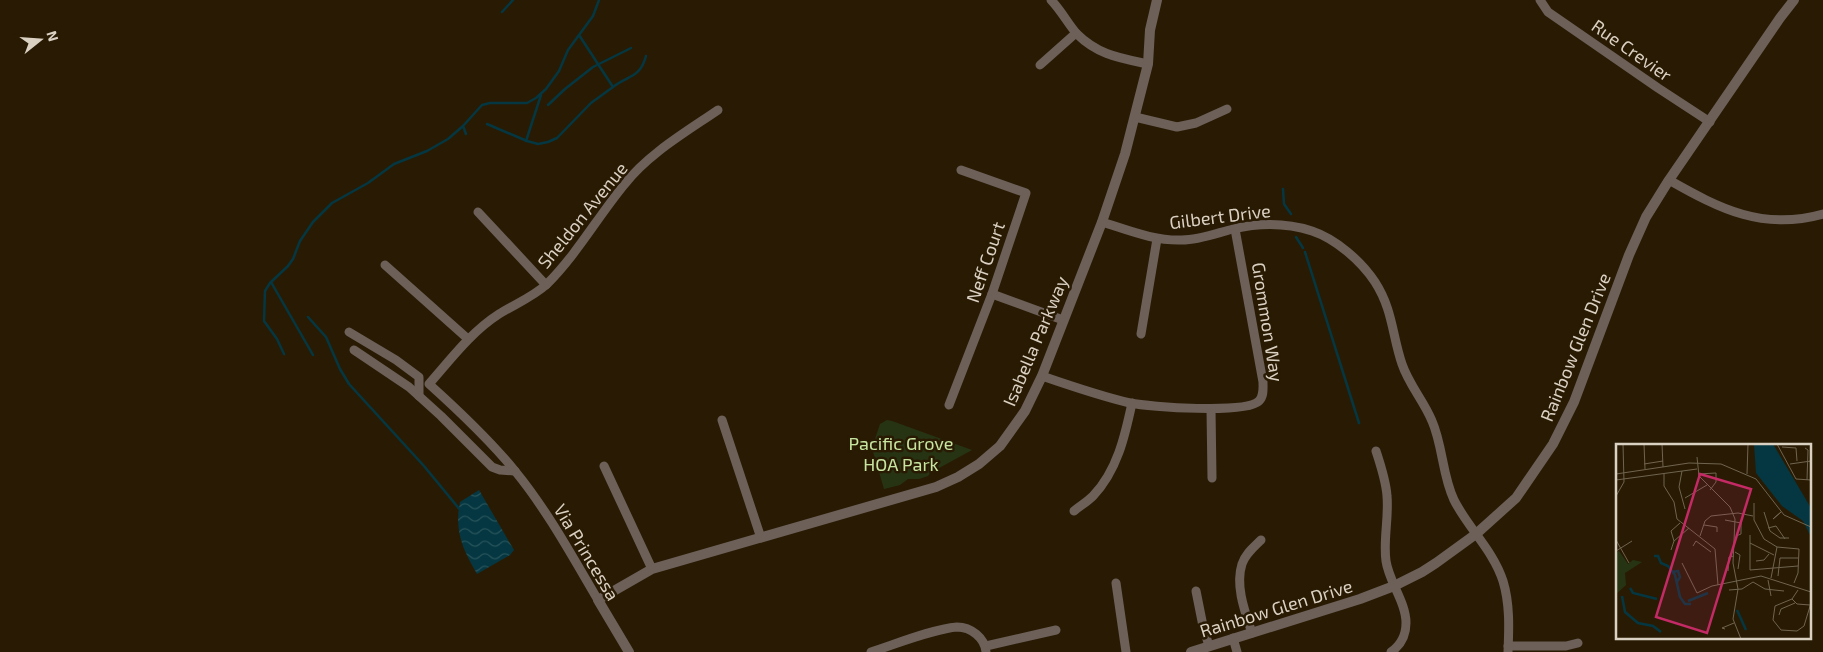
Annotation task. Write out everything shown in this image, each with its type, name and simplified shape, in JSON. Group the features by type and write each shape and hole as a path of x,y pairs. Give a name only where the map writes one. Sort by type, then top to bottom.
{"street":[{"path":"1051,0 1061,10 1076,33 1091,45 1108,55 1148,64"},
{"name":"Isabella Parkway","path":"598,600 652,569 912,495 958,477 979,464 1000,446 1025,411 1042,376 1102,222 1125,154 1135,117 1148,64 1150,30 1157,0"},
{"name":"Rue Crevier","path":"1540,0 1550,13 1710,122"},
{"name":"Rainbow Glen Drive","path":"1190,652 1360,599 1394,586 1422,572 1476,534 1516,498 1553,444 1574,402 1629,256 1646,217 1669,180 1794,0"},
{"path":"1040,65 1076,33"},
{"path":"1135,117 1177,128 1196,123 1227,109"},
{"name":"Sheldon Avenue","path":"429,384 468,339 498,314 526,300 546,285 576,252 624,184 653,156 718,110"},
{"name":"Neff Court","path":"949,405 992,294 1026,193 961,170"},
{"path":"1669,180 1719,208 1748,216 1792,220 1823,214"},
{"path":"478,212 546,285"},
{"name":"Gilbert Drive","path":"1102,222 1157,239 1183,240 1260,224 1288,226 1312,231 1334,242 1357,261 1374,280 1384,296 1406,376 1432,420 1437,434 1446,478 1454,500 1495,562 1507,597 1508,649"},
{"name":"Grommon Way","path":"1042,376 1092,394 1132,403 1212,409 1255,404 1261,399 1263,382 1235,228"},
{"path":"1141,334 1157,239"},
{"path":"385,264 468,339"},
{"path":"992,294 1063,320"},
{"path":"349,332 419,376 419,396"},
{"path":"354,350 384,369 419,396 487,464 500,470 515,471"},
{"name":"Via Princessa","path":"429,384 475,426 515,471 549,519 628,652"},
{"path":"1074,511 1093,496 1112,468 1126,436 1132,403"},
{"path":"1212,409 1212,478"},
{"path":"722,420 761,538"},
{"path":"1376,451 1388,497 1386,562 1403,606 1406,621 1404,636 1399,647 1391,652"},
{"path":"604,466 652,569"},
{"path":"1252,633 1242,603 1240,584 1242,564 1248,553 1261,540"},
{"path":"1116,583 1126,652"},
{"path":"1196,590 1209,646"},
{"path":"871,652 942,630 958,627 970,630 980,637 986,649 1056,630"},
{"path":"1233,638 1237,652"},
{"path":"1508,649 1566,646 1578,643"}],"green space":[{"name":"Pacific Grove HOA Park","path":"887,420 972,450 930,473 928,476 919,479 908,479 900,485 884,489 872,448 880,424"}],"water":[{"path":"479,490 514,550 510,555 477,574 461,540 458,512 460,502"}],"waterway":[{"path":"502,12 513,0"},
{"path":"284,354 277,339 264,321 265,291 270,283 293,259 300,241 313,222 332,203 368,183 394,164 427,151 448,139 482,105 490,103 527,103 536,98 546,89 559,71 568,50 593,16 599,0"},
{"path":"487,124 527,141 538,144 548,142 557,138 591,103 613,87 579,35"},
{"path":"548,105 593,67 631,48"},
{"path":"613,87 637,72 644,63 646,56"},
{"path":"526,141 541,95"},
{"path":"463,126 466,134"},
{"path":"1283,189 1284,204 1291,214"},
{"path":"1296,237 1303,248"},
{"path":"1305,252 1359,423"},
{"path":"271,282 313,355"},
{"path":"308,317 326,337 349,384 424,466 461,511"}]}
